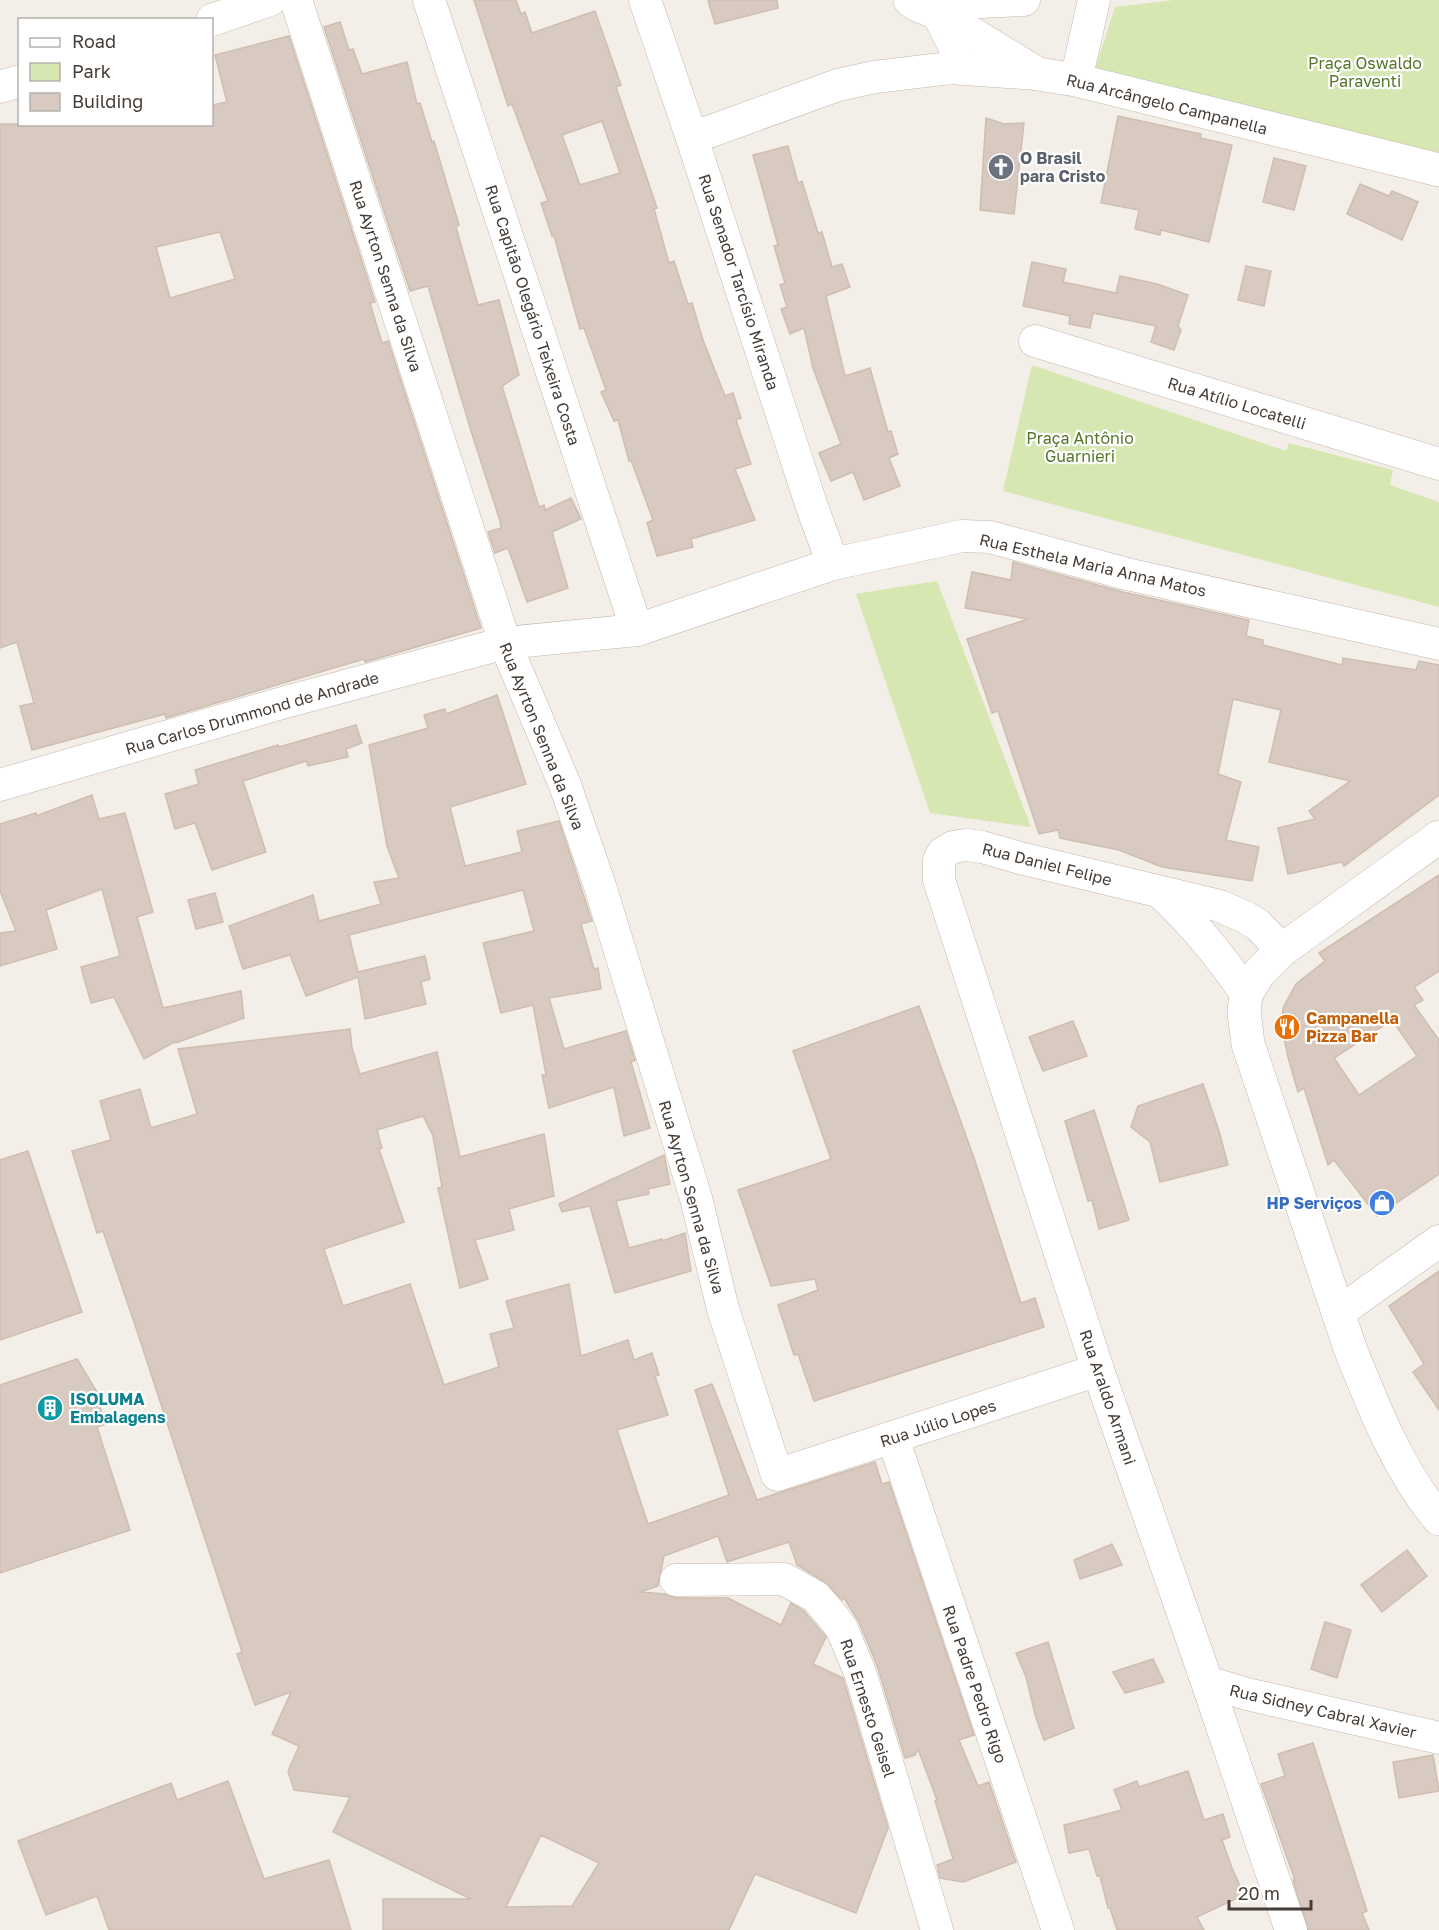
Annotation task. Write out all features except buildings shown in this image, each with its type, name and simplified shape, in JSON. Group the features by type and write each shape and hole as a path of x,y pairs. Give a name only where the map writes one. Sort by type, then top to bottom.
{"street":[{"path":"213,20 270,0"},
{"name":"Rua Ayrton Senna da Silva","path":"296,0 505,643 565,785 600,886 696,1198 723,1309 777,1475"},
{"name":"Rua Capitão Olegário Teixeira Costa","path":"429,0 637,630"},
{"name":"Rua Senador Tarcísio Miranda","path":"645,0 808,496 833,564"},
{"path":"922,6 1024,0"},
{"path":"1076,80 1094,0"},
{"path":"922,6 956,49 957,57 950,68"},
{"name":"Rua Arcângelo Campanella","path":"922,6 1038,74 1076,80 1439,170"},
{"path":"692,138 838,85 875,77 950,68 1038,74"},
{"path":"0,87 18,82"},
{"name":"Rua Atílio Locatelli","path":"1035,341 1439,464"},
{"name":"Rua Esthela Maria Anna Matos","path":"505,643 637,630 833,564 962,536 990,537 1127,574 1439,644"},
{"name":"Rua Carlos Drummond de Andrade","path":"0,785 282,703 505,643"},
{"path":"1439,837 1282,950 1259,973 1246,994 1244,1012 1248,1044 1338,1313 1370,1398 1399,1459 1439,1519"},
{"name":"Rua Daniel Felipe","path":"939,860 943,853 953,847 966,845 982,847 1220,906 1245,916 1258,925 1282,950"},
{"name":"Rua Araldo Armani","path":"939,860 939,880 1098,1370 1208,1682 1291,1930"},
{"name":"Rua Daniel Felipe","path":"1160,892 1207,939 1246,994"},
{"path":"1338,1313 1439,1241"},
{"name":"Rua Júlio Lopes","path":"777,1475 1098,1370"},
{"name":"Rua Padre Pedro Rigo","path":"893,1438 1058,1930"},
{"name":"Rua Ernesto Geisel","path":"676,1580 784,1579 816,1597 834,1617 842,1629 861,1675 937,1930"},
{"name":"Rua Sidney Cabral Xavier","path":"1208,1682 1247,1694 1439,1738"}],"green space":[{"name":"Praça Oswaldo Paraventi","path":"1174,0 1439,0 1439,170 1094,72 1115,7"},
{"name":"Praça Antônio Guarnieri","path":"1032,365 1286,451 1289,443 1393,470 1390,485 1439,502 1439,607 1003,491"},
{"path":"937,581 1031,827 930,813 856,594"}],"place":[{"name":"O Brasil para Cristo","path":"1001,167"},
{"name":"Campanella Pizza Bar","path":"1287,1027"},
{"name":"HP Serviços","path":"1382,1203"},
{"name":"ISOLUMA Embalagens","path":"50,1408"}]}
